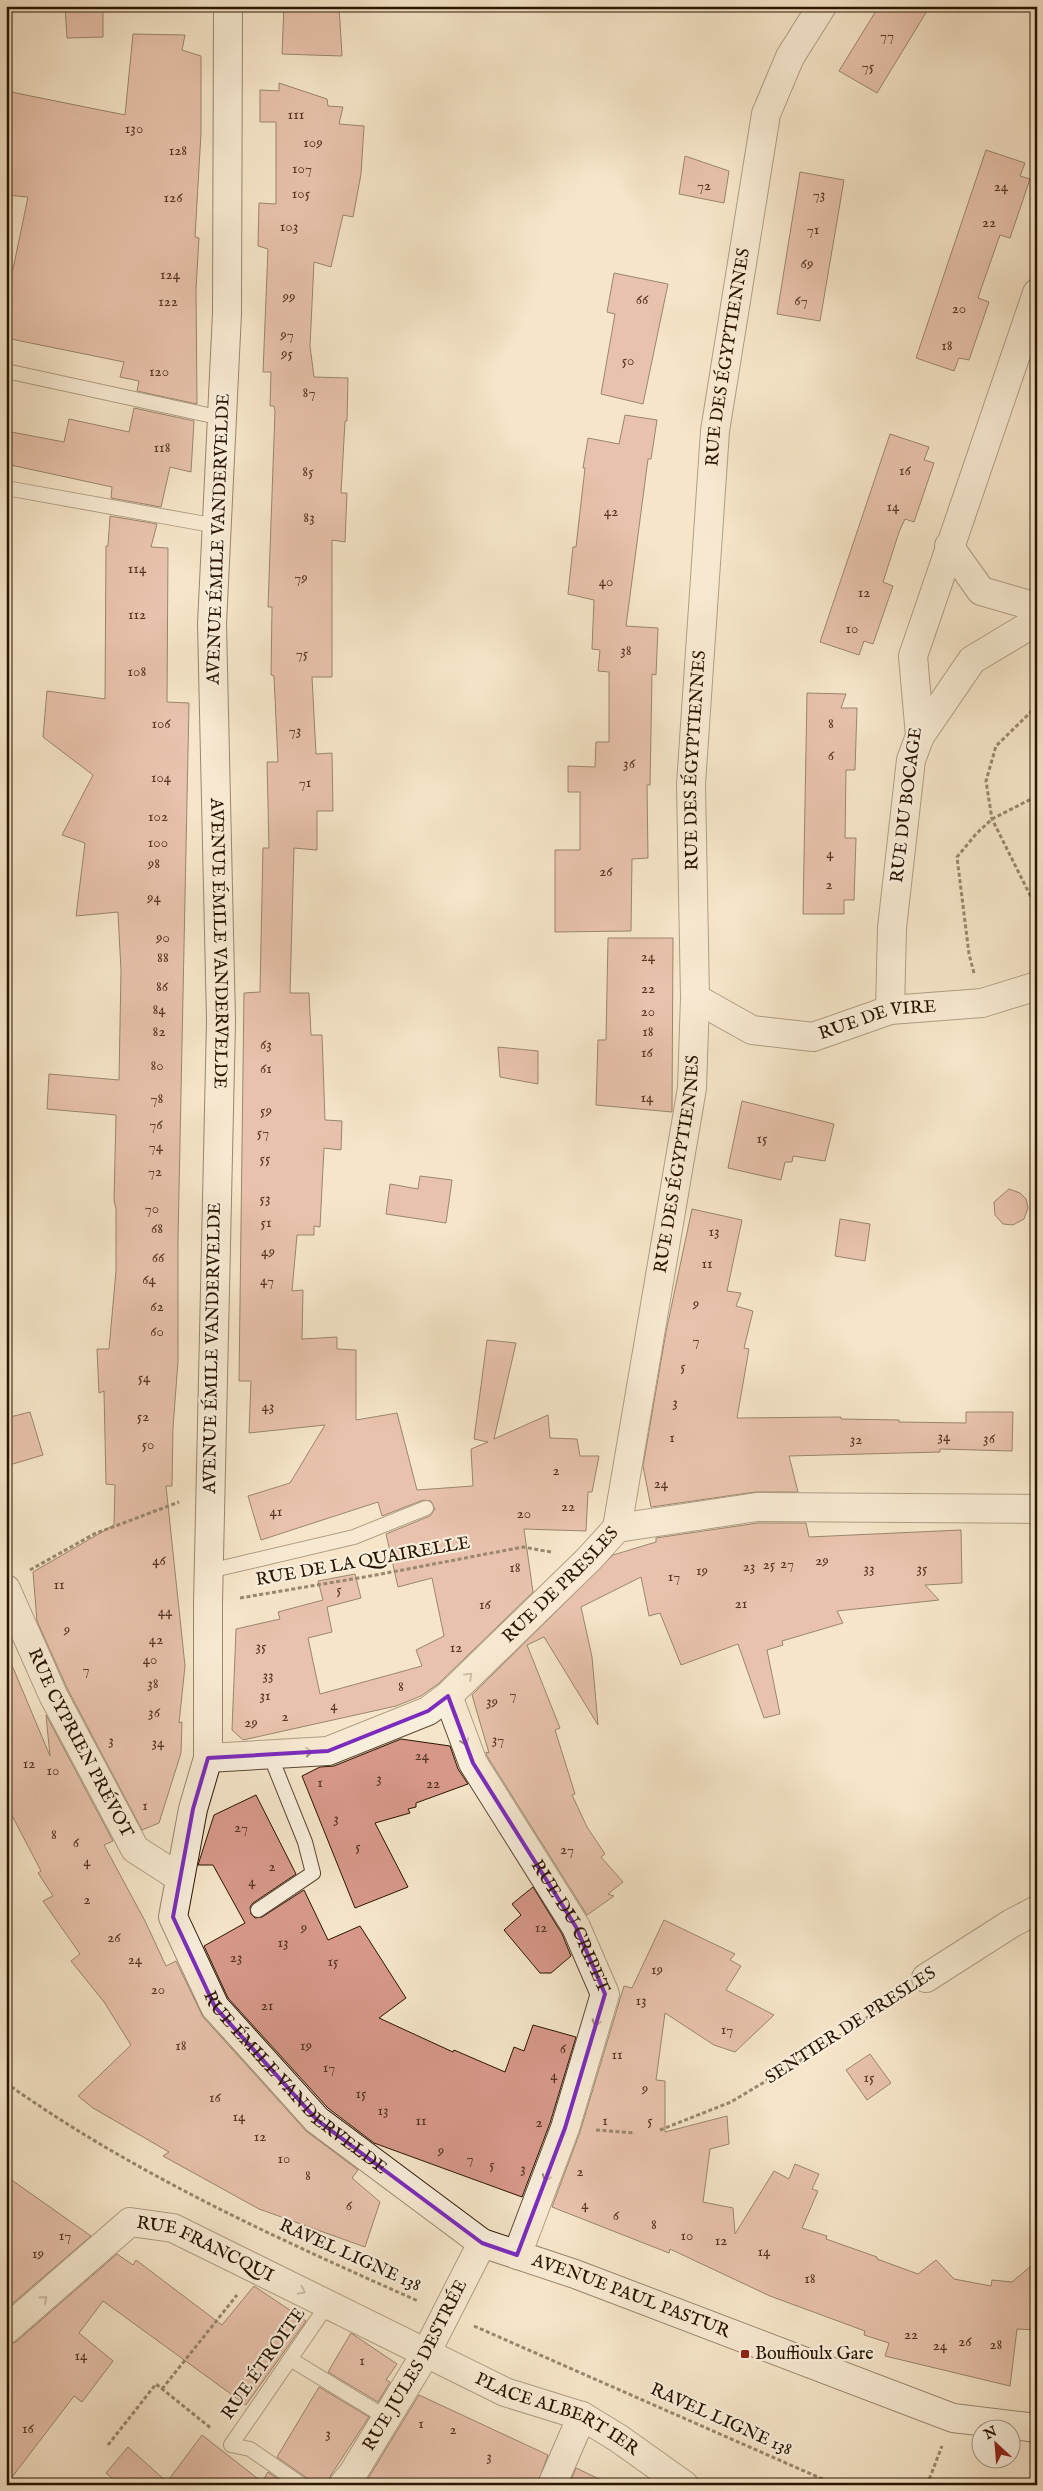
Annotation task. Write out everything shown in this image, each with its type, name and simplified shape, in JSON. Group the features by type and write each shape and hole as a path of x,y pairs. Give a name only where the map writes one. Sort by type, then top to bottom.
{"street":[{"name":"AVENUE ÉMILE VANDERVELDE","path":"180,1878 193,1809 208,1758 208,1603 221,1020 212,624 227,312 228,6"},
{"name":"RUE DES ÉGYPTIENNES","path":"616,1528 692,1088 695,998 691,784 715,432 766,114 790,57 822,6"},
{"name":"RUE DU BOCAGE","path":"890,1010 894,918 911,760 920,736 912,656 1037,293"},
{"path":"949,546 981,591 1037,607"},
{"path":"920,736 972,660 1037,621"},
{"name":"RUE DE VIRE","path":"695,998 752,1030 813,1037 890,1010 982,1003 1037,986"},
{"name":"RUE DE PRESLES","path":"208,1758 328,1751 428,1711 448,1696 589,1559 616,1528 756,1507 1037,1508"},
{"name":"RUE CYPRIEN PRÉVOT","path":"14,1581 53,1694 135,1849 180,1878"},
{"name":"RUE DU CRIPET","path":"448,1696 473,1763 576,1926 605,1994 565,2128 517,2255"},
{"name":"RUE ÉMILE VANDERVELDE","path":"180,1878 172,1917 215,2008 317,2120 482,2243"},
{"name":"SENTIER DE PRESLES","path":"926,1978 1012,1923 1037,1910"},
{"name":"RUE FRANCQUI","path":"6,2330 130,2222 173,2228 426,2353"},
{"name":"AVENUE PAUL PASTUR","path":"482,2243 576,2274 953,2418 1037,2428"},
{"name":"RUE JULES DESTRÉE","path":"349,2481 426,2353 482,2243"},
{"name":"PLACE ALBERT IER","path":"426,2353 505,2392 582,2416 618,2438 683,2483"},
{"path":"552,2485 582,2416"}],"lane":[{"path":"6,371 222,418"},
{"path":"6,488 217,526"},
{"path":"209,1570 354,1537 426,1508"},
{"path":"258,1910 313,1873 305,1842 270,1755"},
{"name":"RUE ÉTROITE","path":"302,2485 250,2449 231,2445 328,2304"},
{"path":"290,2359 386,2418"}],"path":[{"path":"1037,706 996,746 986,781 992,819 1037,909"},
{"path":"982,1003 969,954 957,857 976,834 992,819 1037,796"},
{"path":"14,1581 94,1534 210,1491"},
{"name":"RUE DE LA QUAIRELLE","path":"208,1603 376,1575 523,1547"},
{"name":"SENTIER DE PRESLES","path":"660,2130 731,2102 831,2042 926,1978"},
{"name":"RAVEL LIGNE 138","path":"6,2084 155,2176 264,2233 836,2485"},
{"path":"565,2128 635,2133"},
{"path":"108,2445 156,2384 162,2389 258,2270"},
{"name":"RUE ÉTROITE","path":"162,2389 231,2445"},
{"path":"927,2485 953,2418"}],"highlighted area":[{"path":"448,1696 473,1763 576,1927 605,1994 565,2128 517,2255 482,2243 317,2120 215,2007 173,1917 193,1809 208,1758 328,1751 428,1711"}],"building":[{"path":"65,6 103,6 103,37 67,38"},
{"path":"284,6 339,6 342,56 282,54"},
{"path":"879,6 930,6 877,93 839,71"},
{"path":"133,34 185,35 182,50 201,56 201,133 195,237 199,238 196,289 197,404 137,391 139,381 120,377 124,362 6,338 6,273 12,274 28,197 6,195 6,91 125,115"},
{"path":"279,83 327,99 328,106 343,107 339,124 364,126 361,174 353,217 343,215 331,267 314,262 310,346 314,377 348,378 347,421 345,421 341,493 347,493 345,542 332,540 332,677 312,677 316,754 332,753 333,811 317,811 317,850 294,848 290,993 309,993 311,1035 322,1035 325,1120 342,1121 341,1150 324,1148 320,1227 314,1226 314,1235 297,1235 292,1291 303,1290 302,1339 337,1337 337,1349 356,1350 356,1420 397,1413 417,1490 473,1486 471,1449 488,1442 474,1439 487,1340 516,1343 494,1439 548,1415 550,1438 577,1439 580,1456 599,1456 592,1492 588,1492 586,1531 524,1529 533,1592 438,1684 421,1696 396,1706 243,1740 232,1730 236,1629 280,1619 278,1612 323,1600 318,1581 355,1574 361,1598 327,1607 332,1632 308,1638 320,1694 422,1666 416,1650 444,1636 432,1578 398,1587 386,1534 430,1516 435,1509 431,1501 423,1500 382,1516 378,1502 261,1540 248,1496 290,1483 325,1425 249,1433 251,1381 239,1381 244,993 260,992 263,848 269,848 267,762 278,762 274,676 271,675 272,607 268,607 275,411 274,406 270,406 271,372 263,372 268,249 258,246 259,203 276,204 276,122 260,122 260,90 279,91"},
{"path":"986,150 1025,163 1020,176 1030,179 1010,238 1000,235 982,286 978,298 989,302 969,360 959,358 954,371 916,358"},
{"path":"685,156 729,171 724,203 679,194"},
{"path":"800,172 844,180 820,321 777,314"},
{"path":"614,273 668,284 643,404 601,394 615,314 607,312"},
{"path":"134,408 194,421 191,472 170,467 161,507 111,498 112,487 6,464 6,431 64,442 69,419 129,432"},
{"path":"625,415 657,420 651,459 648,459 626,626 658,628 656,675 652,674 650,785 647,785 648,858 632,859 631,931 555,932 555,850 580,850 580,792 568,792 568,766 595,767 596,742 609,742 609,672 598,671 600,650 592,649 594,600 568,594 573,547 576,547 585,468 583,468 588,438 619,444"},
{"path":"890,434 929,447 924,460 934,463 914,522 905,519 899,532 883,582 893,586 873,644 864,641 859,655 820,642"},
{"path":"110,516 157,524 151,547 168,548 167,702 189,703 178,1240 178,1361 173,1428 172,1486 166,1486 185,1666 179,1723 182,1722 181,1753 159,1823 142,1830 67,1688 37,1621 33,1572 114,1525 115,1485 106,1484 104,1391 99,1393 97,1349 109,1349 116,1271 116,1209 114,1200 116,1115 47,1109 49,1074 119,1080 121,971 118,912 76,916 85,843 62,835 93,775 43,737 47,691 105,699 106,546 108,546"},
{"path":"807,693 846,694 841,708 857,708 855,770 846,770 845,838 856,838 854,900 844,900 844,914 803,914"},
{"path":"608,938 673,938 672,1112 596,1105 598,1040 606,1040"},
{"path":"498,1047 538,1051 538,1084 500,1077"},
{"path":"742,1101 834,1124 825,1161 793,1156 792,1162 785,1162 781,1180 728,1168"},
{"path":"420,1176 452,1180 446,1223 386,1214 390,1184 418,1189"},
{"path":"1009,1189 1020,1193 1026,1199 1028,1208 1024,1219 1013,1225 1003,1224 995,1215 994,1202"},
{"path":"692,1209 742,1220 727,1291 741,1293 736,1306 753,1311 744,1348 749,1349 737,1418 841,1417 841,1419 899,1420 899,1422 966,1423 966,1412 1013,1412 1012,1451 940,1449 940,1452 789,1456 798,1492 755,1492 651,1507 643,1466 666,1332"},
{"path":"840,1219 870,1224 865,1261 835,1256"},
{"path":"30,1412 43,1455 6,1466 6,1418"},
{"path":"758,1523 806,1523 809,1537 961,1530 962,1583 925,1585 939,1600 837,1611 843,1623 782,1641 783,1645 767,1650 780,1714 764,1718 738,1644 681,1665 660,1613 649,1616 641,1577 581,1607 592,1657 598,1725 544,1637 527,1645 560,1728 555,1730 575,1794 572,1795 587,1827 605,1854 601,1857 623,1882 608,1894 614,1896 587,1915 487,1756 486,1752 489,1753 472,1695 613,1555 656,1542 656,1538"},
{"path":"6,1651 50,1756 46,1715 113,1841 104,1845 145,1921 166,1966 176,1961 203,2017 306,2131 358,2170 352,2178 380,2202 365,2247 259,2209 163,2156 169,2152 93,2108 78,2096 131,2045 104,2002 71,1961 80,1954 43,1901 53,1896 38,1873 41,1871 6,1804"},
{"path":"401,1739 450,1746 458,1769 468,1784 416,1803 416,1807 408,1809 410,1813 375,1823 408,1887 355,1908 302,1776 320,1767 334,1766"},
{"path":"256,1795 296,1874 253,1903 250,1907 251,1914 255,1918 262,1917 304,1890 328,1940 360,1926 406,1998 379,2018 453,2052 454,2050 505,2072 514,2047 524,2051 533,2025 576,2037 550,2123 522,2197 374,2143 328,2108 228,1998 204,1946 245,1923 213,1865 198,1865 214,1815"},
{"path":"533,1887 562,1934 571,1956 551,1973 540,1973 504,1930 521,1915 512,1904"},
{"path":"664,1920 735,1954 730,1960 741,1966 726,1990 774,2015 735,2052 714,2045 665,2013 656,2080 665,2081 665,2132 727,2116 729,2144 710,2149 703,2202 733,2208 735,2234 774,2171 789,2179 795,2164 819,2174 812,2189 818,2191 802,2228 827,2236 826,2239 918,2274 936,2260 954,2279 991,2286 992,2280 1012,2282 1037,2261 1037,2330 1017,2329 1010,2386 885,2356 889,2343 864,2335 865,2331 770,2296 670,2249 669,2253 552,2207 580,2132 624,1986 632,1988"},
{"path":"870,2054 891,2083 867,2100 846,2070"},
{"path":"6,2176 91,2236 6,2309"},
{"path":"117,2254 133,2265 136,2260 222,2325 254,2286 306,2321 246,2405 103,2301 79,2333 113,2361 82,2402 74,2396 6,2485 6,2345 16,2342"},
{"path":"351,2333 397,2364 386,2380 390,2382 378,2402 328,2372"},
{"path":"319,2387 369,2417 331,2475 328,2485 311,2485 307,2478 277,2457"},
{"path":"419,2395 548,2455 537,2485 364,2485"},
{"path":"202,2435 262,2482 268,2472 286,2485 120,2485 106,2473 128,2447 167,2482"},
{"path":"576,2468 612,2485 569,2485"}],"place":[{"name":"Bouffioulx Gare","path":"745,2354"}]}
